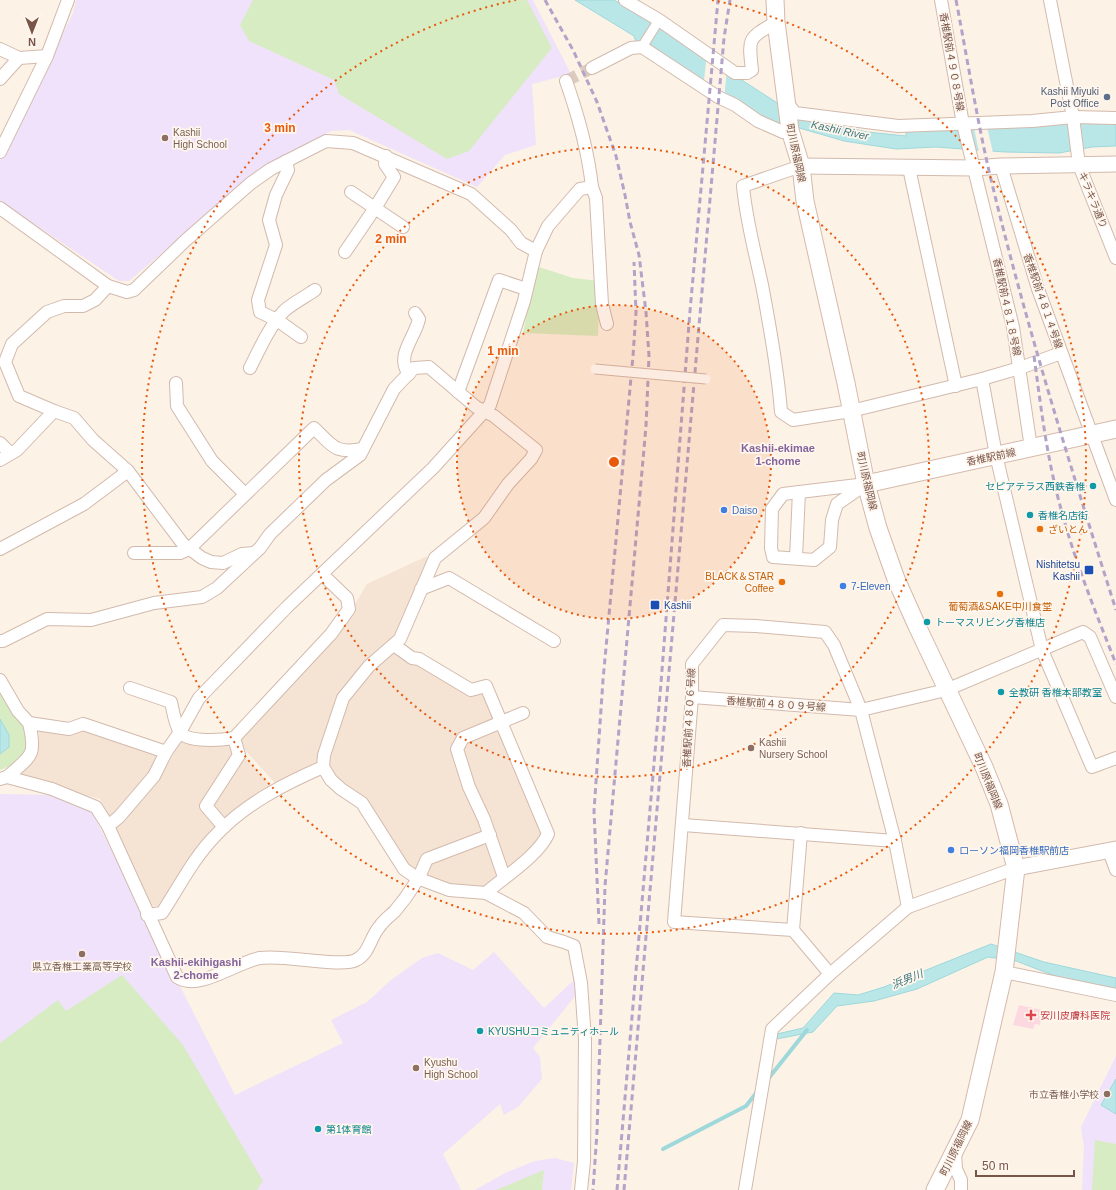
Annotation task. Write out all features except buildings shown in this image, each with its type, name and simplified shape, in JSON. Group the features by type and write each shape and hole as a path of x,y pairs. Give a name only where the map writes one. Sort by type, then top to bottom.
{"main road":[{"name":"町川原福岡線","path":"775,0 776,22 790,130 801,166 805,200 866,484 884,549 946,690 984,767 998,804 1016,868 1004,968 970,1120 935,1190"},
{"name":"香椎駅前線","path":"866,484 1116,430"}],"street":[{"path":"0,152 47,56 68,0"},
{"path":"625,0 659,20 735,73 747,74 752,70 749,44 754,35 776,22"},
{"name":"香椎駅前４９０８号線","path":"941,0 963,124 974,168"},
{"name":"キラキラ通り","path":"1050,0 1073,120 1078,157 1116,258"},
{"path":"642,48 659,20"},
{"path":"592,68 631,48 642,48 718,98 734,105 758,121 783,132 790,130"},
{"path":"0,49 19,58 47,56"},
{"path":"0,79 19,58"},
{"path":"566,81 576,110 590,164 592,186 596,198 602,304 607,324"},
{"path":"786,101 795,113 898,126 1116,118"},
{"path":"0,208 108,286 127,292 134,290 186,240 251,183 286,161 326,141 353,143 471,194 512,230 522,243 536,251"},
{"path":"345,252 376,208 394,177 385,164 386,156"},
{"path":"1061,353 1020,368 956,386 851,411 794,420 780,412 777,375 765,300 746,210 744,186 801,166 974,168 1078,157 1116,164"},
{"path":"286,161 288,170 276,195 269,220 276,245 258,300 260,312 277,320 301,337"},
{"name":"香椎駅前４８１４号線","path":"1001,166 1038,289 1116,500"},
{"path":"909,168 956,386"},
{"name":"香椎駅前４８１８号線","path":"974,168 1013,327 1031,448"},
{"path":"108,826 119,817 154,776 166,752 180,732 199,698 322,574 433,468 490,405 524,301 536,251 548,226 580,189 592,186"},
{"path":"351,192 403,227"},
{"path":"458,392 499,280 526,289"},
{"path":"108,286 95,300 83,306 64,306 46,312 12,344 4,362 20,396 74,418 93,440 128,471 183,544 189,549 211,562 223,563 242,554 254,553"},
{"path":"250,368 270,329 285,310 315,290"},
{"path":"409,374 404,367 403,358 420,319 414,313"},
{"path":"0,641 3,641 47,619 91,620 154,603 202,597 217,588 326,480 360,455 394,389 414,368 430,367 458,392 484,411 494,416 536,450 531,459 508,484 484,518 435,558 400,639 369,666 343,698 324,755 323,767 331,780 341,789 362,803 404,869 417,878 449,890 486,893 524,913 547,937 574,946 581,983 585,1040 584,1162 581,1190"},
{"path":"594,370 706,379"},
{"path":"982,379 996,455 1042,650 1092,767 1116,758"},
{"path":"176,384 177,406 212,461 245,494"},
{"path":"0,443 5,456 17,450 54,411"},
{"path":"134,553 180,553 189,549 314,428 338,451 348,452 363,449"},
{"path":"0,549 84,504 128,471"},
{"path":"866,484 837,504 832,520 830,547 814,560 773,557 771,548 772,508 783,494 866,484"},
{"path":"796,558 799,492"},
{"path":"130,688 171,702 180,732 186,736 205,740 234,738 332,634 349,609 347,598 322,574"},
{"path":"421,589 449,578 554,641"},
{"name":"香椎駅前４８０６号線","path":"793,930 674,922 683,825 692,697 692,664 723,625 756,626 825,632 834,645 861,710"},
{"path":"908,907 895,841 861,710 946,690 1083,632 1090,637 1116,698"},
{"path":"394,644 412,658 419,659 471,690 486,686 548,834 545,840 525,860 486,893"},
{"path":"0,680 18,711 29,723 33,742 31,754 3,778"},
{"name":"香椎駅前４８０９号線","path":"692,697 861,710"},
{"path":"504,877 490,835 469,787 457,749 462,738 523,713"},
{"path":"29,723 69,729 83,724 166,752"},
{"path":"224,827 206,806 238,755 234,738"},
{"path":"147,915 162,913 202,852 224,827 243,810 293,780 323,767"},
{"path":"3,778 52,789 96,806 108,826 147,915 177,977 184,981 206,979 253,959 273,956 342,963 355,961 364,954 379,927 396,910 417,878 427,859 490,835"},
{"path":"683,825 895,841"},
{"path":"801,833 793,930 830,974"},
{"path":"745,1190 772,1029 830,974 908,907 1016,868 1112,850 1116,870"},
{"path":"1004,968 1116,995"},
{"path":"955,1152 956,1169 961,1180 961,1190"}],"shaded area":[{"name":"Kashii High School","path":"76,0 533,0 571,74 532,84 536,145 505,155 477,187 349,130 331,131 263,167 129,281 119,281 0,201 0,161 73,13"},
{"path":"425,557 430,558 402,627 397,631 395,637 363,669 318,764 277,785 245,750 239,736 340,630 367,584"},
{"path":"393,648 485,690 497,721 451,749 486,833 431,854 417,872 408,867 327,764 346,700"},
{"path":"500,726 543,836 508,869 473,788 462,748 464,741"},
{"path":"78,729 106,736 155,753 160,758 149,777 110,817 100,799 13,776 34,759 39,744 39,731 67,735"},
{"path":"182,740 230,743 234,754 209,794 199,805 216,821 217,828 163,905 150,907 147,895 143,896 115,834 115,826 158,781"},
{"path":"242,757 246,758 274,789 240,806 225,821 212,807"},
{"path":"0,794 49,795 92,812 235,1095 343,1043 331,1020 367,1002 391,980 422,958 438,953 473,970 494,952 544,1008 575,979 576,995 533,1048 540,1057 542,1079 518,1107 504,1115 500,1104 443,1154 461,1190 0,1190"},
{"path":"485,840 498,876 481,890 451,887 423,877 429,862"},
{"name":"安川皮膚科医院","path":"1019,1005 1047,1011 1045,1019 1041,1020 1040,1025 1035,1024 1033,1029 1013,1025"},
{"name":"市立香椎小学校","path":"1116,1056 1116,1190 1082,1190 1084,1147 1081,1127"},
{"path":"555,1158 574,1163 571,1190 475,1190 505,1173 535,1161"}],"green space":[{"path":"253,0 527,0 552,48 469,151 447,159 339,94 334,80 249,41 240,25"},
{"path":"536,266 573,278 600,281 598,336 523,333"},
{"path":"0,690 24,729 27,750 10,766 0,770"},
{"path":"122,975 183,1045 263,1181 257,1190 0,1190 0,1043 58,1000 66,1011"},
{"path":"1095,1140 1116,1144 1116,1190 1092,1190"},
{"path":"544,1170 542,1190 496,1190"}],"water":[{"name":"Kashii River","path":"575,0 614,0 638,13 799,117 867,132 906,136 906,132 965,127 977,124 1116,123 1116,146 1092,147 1059,153 1005,152 936,147 896,149 844,141 796,127 774,126 636,42 634,36"},
{"path":"0,719 9,735 9,747 0,754"},
{"path":"991,944 1044,962 1116,978 1116,989 1063,979 1016,961 988,957 917,989 874,1001 837,1006 813,1032 776,1039 777,1034 803,1028 834,993 858,995 884,987"},
{"path":"1116,1079 1116,1114 1101,1105"}],"pier":[{"path":"707,54 727,69 724,99 703,89"},
{"path":"986,122 993,153 979,152 973,123"}],"waterway":[{"name":"浜男川","path":"768,1079 807,1030"},
{"path":"663,1149 746,1106 757,1092"}],"tunnel":[{"path":"566,81 592,68"}],"railway":[{"path":"545,0 573,50 597,102 616,156 630,222 639,255 646,312 649,356 646,426 605,886 597,1132 593,1190"},
{"path":"617,1190 661,683 690,311 718,0"},
{"path":"624,1190 724,38 730,0"},
{"path":"956,0 984,150 1017,282 1048,392 1116,610"},
{"path":"599,924 594,811 603,680 633,356 636,312 634,262"},
{"path":"1034,356 1048,452 1061,509 1079,568 1116,664"}],"place":[{"name":"Kashii Miyuki Post Office","path":"1107,97"},
{"name":"Kashii High School","path":"165,138"},
{"name":"セピアテラス西鉄香椎","path":"1093,486"},
{"name":"Daiso","path":"724,510"},
{"name":"香椎名店街","path":"1030,515"},
{"name":"ざいとん","path":"1040,529"},
{"name":"Nishitetsu Kashii","path":"1089,570"},
{"name":"BLACK＆STAR Coffee","path":"782,582"},
{"name":"7-Eleven","path":"843,586"},
{"name":"葡萄酒&SAKE中川食堂","path":"1000,594"},
{"name":"Kashii","path":"655,605"},
{"name":"トーマスリビング香椎店","path":"927,622"},
{"name":"全教研 香椎本部教室","path":"1001,692"},
{"name":"Kashii Nursery School","path":"751,748"},
{"name":"ローソン福岡香椎駅前店","path":"951,850"},
{"name":"県立香椎工業高等学校","path":"82,954"},
{"name":"安川皮膚科医院","path":"1031,1015"},
{"name":"KYUSHUコミュニティホール","path":"480,1031"},
{"name":"Kyushu High School","path":"416,1068"},
{"name":"市立香椎小学校","path":"1107,1094"},
{"name":"第1体育館","path":"318,1129"}],"district":[{"name":"Kashii-ekimae 1-chome","path":"778,454"},
{"name":"Kashii-ekihigashi 2-chome","path":"196,968"}]}
